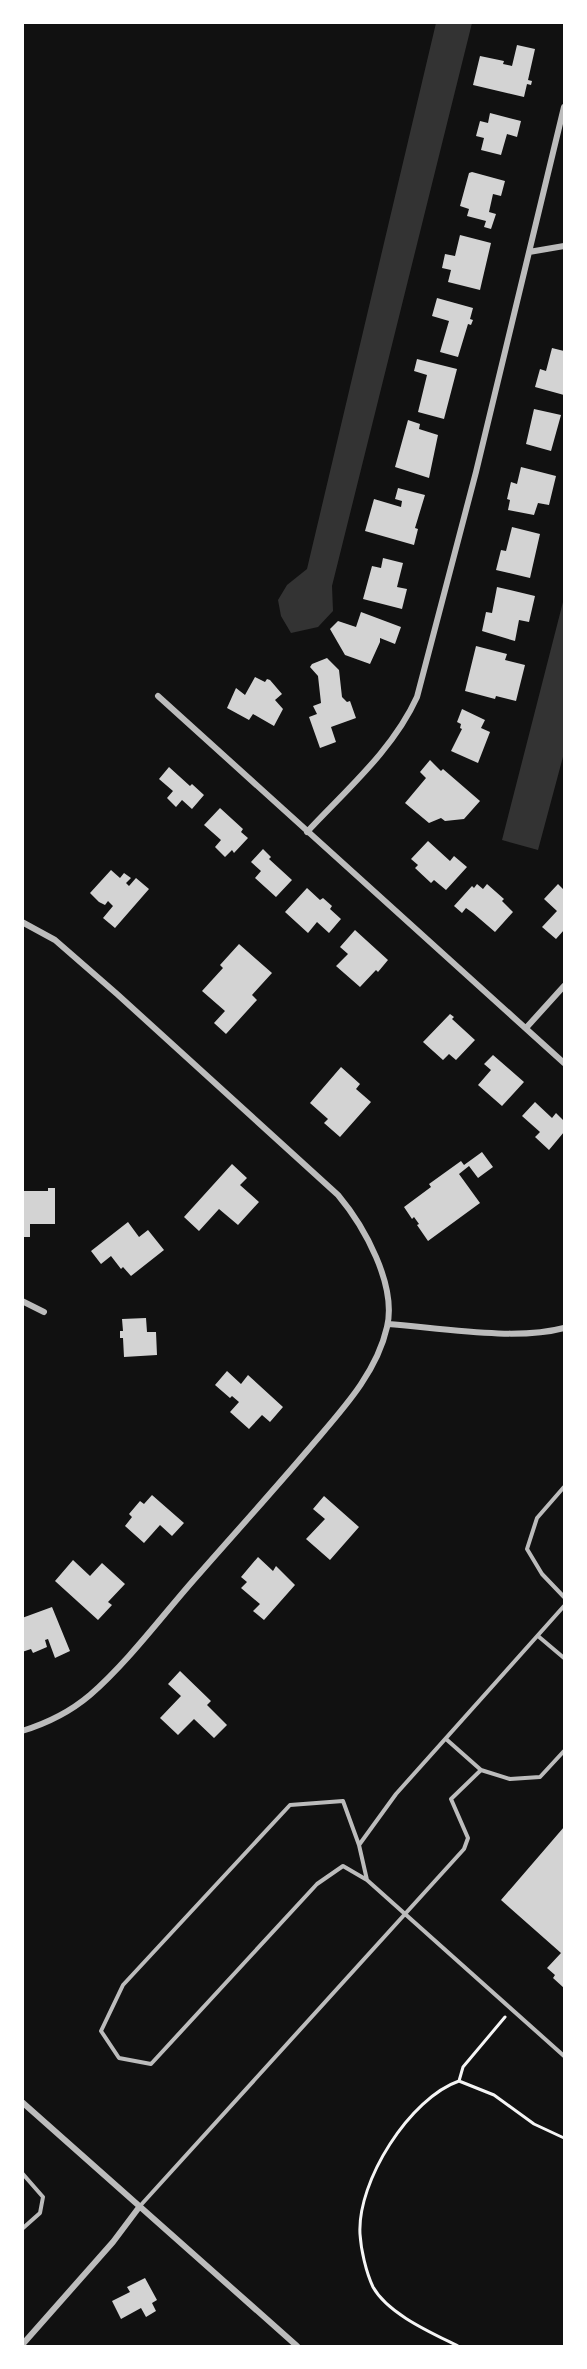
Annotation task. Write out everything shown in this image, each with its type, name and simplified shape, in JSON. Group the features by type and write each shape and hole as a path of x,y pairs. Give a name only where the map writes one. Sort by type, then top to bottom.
{"street":[{"path":"307,832 389,744 405,721 417,697 473,483 564,107"},
{"path":"529,252 564,246"},
{"path":"158,696 564,1063"},
{"path":"22,922 55,940 338,1195 351,1211 372,1246 388,1304 388,1324 381,1351 345,1406 120,1664 76,1706 50,1721 22,1731"},
{"path":"526,1028 564,986"},
{"path":"22,1301 44,1311"},
{"path":"388,1324 517,1334 564,1328"},
{"path":"22,2102 297,2346"},
{"path":"22,2345 114,2242 140,2206"}],"lane":[{"path":"564,1487 537,1518 527,1549 542,1574 564,1597"},
{"path":"360,1845 396,1794 564,1606"},
{"path":"538,1636 564,1658"},
{"path":"446,1739 481,1770 510,1779 540,1778 564,1751"},
{"path":"140,2206 464,1849 468,1838 451,1799 481,1770"},
{"path":"367,1880 360,1845 343,1801 290,1805 123,1985 101,2031 119,2058 151,2064 317,1884 343,1866 367,1880 564,2056"},
{"path":"22,2173 43,2197 40,2213 22,2229"}],"path":[{"path":"458,2346 412,2322 386,2302 374,2288 366,2266 360,2233 366,2194 379,2163 395,2136 412,2114 429,2097 459,2081 464,2067 512,2010"},
{"path":"459,2081 494,2095 534,2124 564,2138"}],"shaded area":[{"path":"436,23 472,23 332,586 333,611 318,627 291,633 281,616 278,600 287,585 307,569"},
{"path":"564,598 564,753 538,850 502,840"}],"building":[{"path":"517,45 535,49 528,80 532,81 531,85 527,84 524,97 473,85 480,56 504,61 503,64 512,66"},
{"path":"490,113 521,121 517,137 507,134 501,155 481,150 484,138 476,136 480,121 488,123"},
{"path":"469,173 505,181 501,196 493,194 489,212 496,214 491,229 484,227 486,221 467,216 469,209 460,206"},
{"path":"460,235 491,243 480,290 448,282 451,270 442,268 445,254 455,256"},
{"path":"437,298 473,308 470,319 473,320 471,325 468,324 458,357 440,352 449,321 432,316"},
{"path":"552,348 564,351 564,395 535,387 540,369 546,371"},
{"path":"417,359 457,369 444,419 418,412 427,375 414,371"},
{"path":"534,409 561,415 551,451 526,444"},
{"path":"408,420 420,424 419,429 438,435 429,478 395,467"},
{"path":"521,467 556,476 549,505 538,503 534,515 508,510 510,500 507,499 511,482 517,484"},
{"path":"398,488 425,495 415,528 418,529 414,545 365,531 374,499 401,507 402,501 395,499"},
{"path":"512,527 540,534 530,578 496,570 501,550 506,551"},
{"path":"383,558 403,563 397,587 407,589 402,609 363,599 372,566 381,568"},
{"path":"497,587 535,596 529,622 519,620 515,641 482,631 486,612 492,613"},
{"path":"361,612 401,627 395,644 380,638 370,664 345,655 330,629 338,621 356,627"},
{"path":"476,646 507,654 505,660 525,665 516,701 496,696 495,699 465,691"},
{"path":"327,658 339,670 342,697 347,702 350,701 356,718 331,727 336,742 320,748 309,717 317,714 313,706 321,703 318,676 310,667"},
{"path":"255,677 265,682 267,679 270,680 282,694 275,700 283,709 274,726 253,714 249,720 227,708 236,688 245,695"},
{"path":"462,709 485,720 481,728 490,732 478,763 451,751 462,729 461,724 457,722"},
{"path":"430,760 480,801 464,819 445,821 441,818 429,823 405,803 426,778 420,772"},
{"path":"169,767 204,795 192,809 182,800 176,807 167,798 173,791 159,779"},
{"path":"220,808 243,829 241,832 248,838 234,853 232,850 225,857 215,847 221,840 204,825"},
{"path":"428,841 450,861 454,856 467,867 446,890 434,880 431,883 415,868 418,865 411,859"},
{"path":"263,849 271,857 269,859 292,880 276,897 255,878 261,871 251,862"},
{"path":"111,870 120,878 124,873 131,878 126,883 129,886 136,878 149,889 115,928 103,918 113,906 108,901 105,905 99,902 90,893"},
{"path":"477,884 483,889 487,884 504,899 502,901 513,912 495,932 466,908 462,913 454,906 472,886 474,888"},
{"path":"558,884 564,890 564,930 556,939 542,927 557,911 544,899"},
{"path":"307,888 320,900 323,898 332,906 330,909 341,919 329,933 317,922 308,933 285,912"},
{"path":"355,930 388,960 360,987 336,966 348,954 340,947"},
{"path":"239,944 272,973 252,995 257,1000 226,1034 214,1023 225,1011 202,991 223,968 220,965"},
{"path":"450,1014 454,1017 452,1019 475,1040 456,1060 449,1054 443,1060 423,1042"},
{"path":"493,1055 524,1082 502,1106 478,1085 491,1070 484,1064"},
{"path":"341,1067 360,1084 356,1089 371,1102 340,1137 324,1123 328,1119 310,1103"},
{"path":"535,1102 552,1118 556,1113 564,1121 564,1132 549,1150 535,1137 540,1132 522,1116"},
{"path":"482,1152 493,1167 478,1178 469,1166 459,1174 480,1203 428,1241 417,1225 419,1224 414,1217 412,1219 404,1207 431,1187 429,1184 461,1161 464,1165"},
{"path":"232,1164 247,1178 240,1185 259,1202 238,1225 219,1209 199,1231 184,1217"},
{"path":"48,1188 55,1188 55,1224 30,1224 30,1237 22,1237 22,1191 48,1191"},
{"path":"128,1222 139,1237 148,1230 164,1250 131,1276 123,1267 121,1269 111,1256 101,1264 91,1251"},
{"path":"146,1318 147,1332 156,1332 157,1355 124,1357 123,1338 120,1338 120,1331 123,1331 122,1319"},
{"path":"227,1371 241,1384 248,1375 283,1407 270,1422 262,1415 249,1429 230,1412 239,1402 232,1396 230,1398 215,1385"},
{"path":"152,1495 184,1523 172,1536 160,1525 144,1543 125,1526 132,1517 129,1514 140,1501 144,1504"},
{"path":"324,1496 359,1527 330,1560 306,1539 325,1519 313,1509"},
{"path":"258,1557 273,1571 276,1566 295,1585 264,1620 253,1611 260,1604 241,1588 247,1582 241,1577"},
{"path":"73,1560 90,1576 102,1563 125,1584 108,1602 112,1605 98,1620 55,1581"},
{"path":"52,1607 70,1651 55,1658 48,1639 45,1640 47,1647 33,1653 31,1649 22,1652 22,1618"},
{"path":"180,1671 211,1701 207,1705 227,1725 214,1738 194,1719 178,1735 160,1718 181,1696 168,1684"},
{"path":"564,1827 564,1988 553,1978 555,1975 547,1968 561,1953 501,1900"},
{"path":"145,2278 157,2300 152,2303 156,2311 146,2317 141,2308 121,2319 112,2301 130,2292 127,2287"}]}
